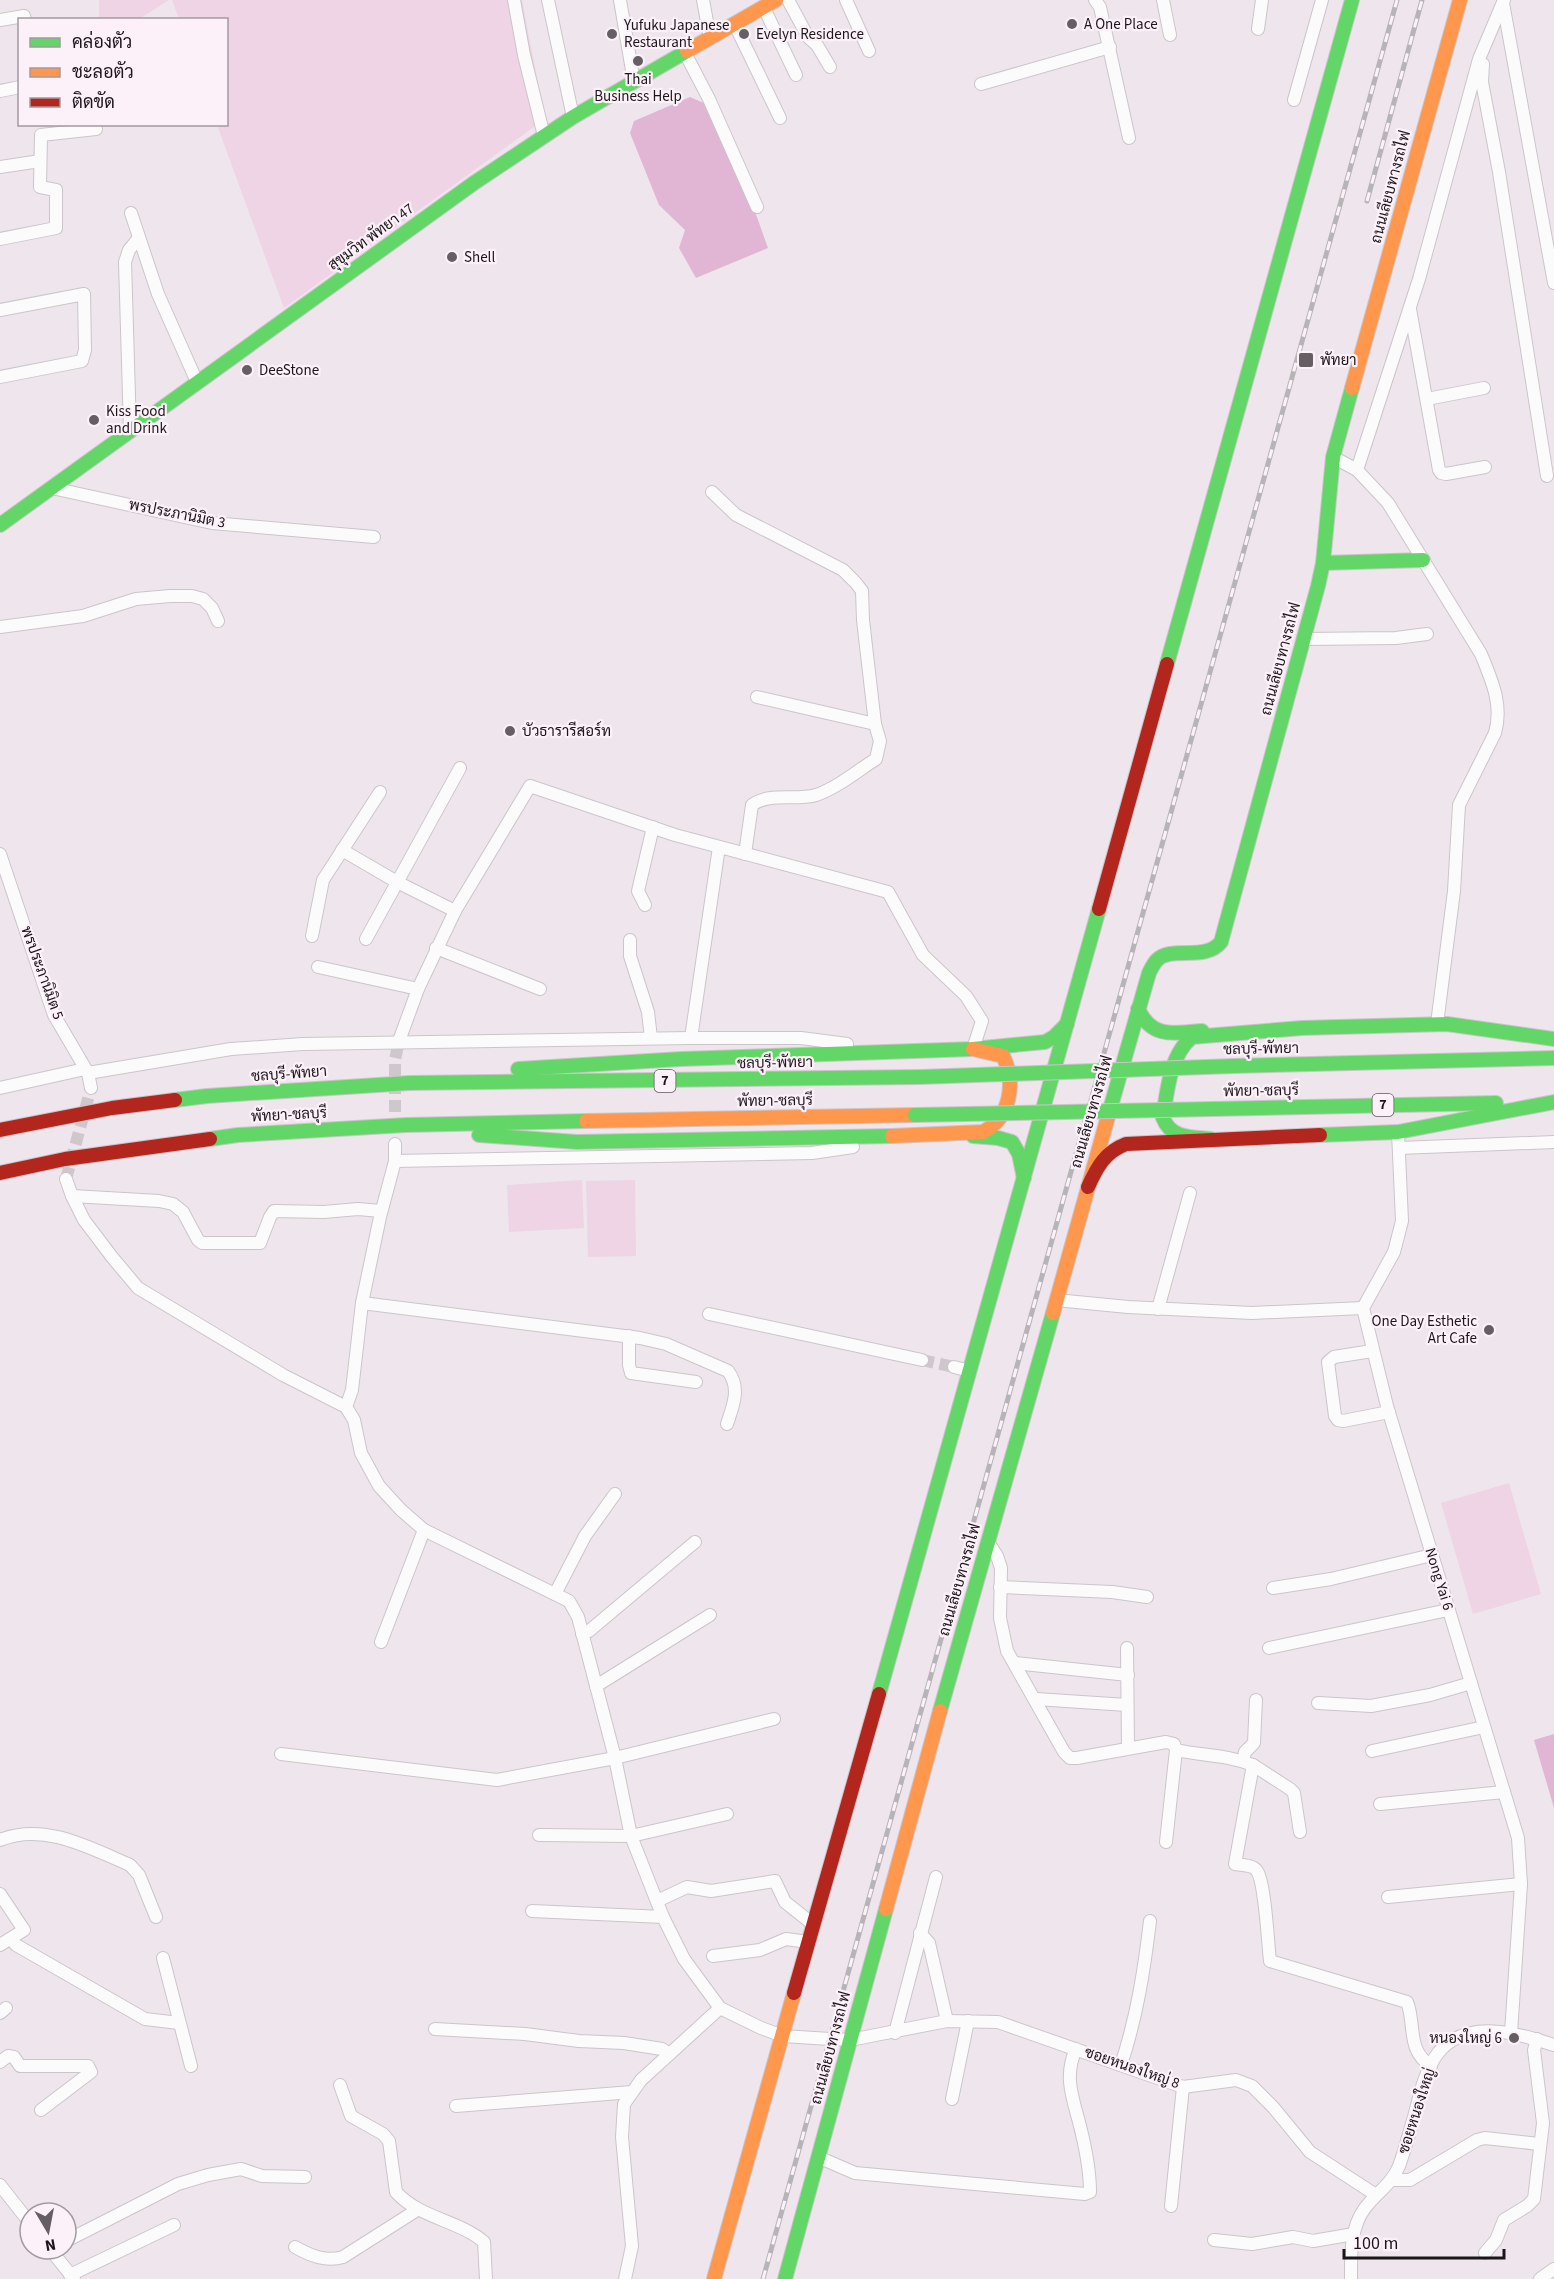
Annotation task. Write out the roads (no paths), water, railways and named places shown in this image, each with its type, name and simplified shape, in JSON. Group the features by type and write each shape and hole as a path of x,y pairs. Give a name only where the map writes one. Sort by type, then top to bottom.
{"main road":[{"name":"สุขุมวิท พัทยา 47","path":"0,525 474,183 573,117 776,0"},
{"path":"714,2279 1352,0"},
{"name":"ถนนเลียบทางรถไฟ","path":"785,2279 988,1542 1149,974 1156,960 1166,956 1210,951 1221,942 1323,563 1333,457 1460,0"},
{"path":"1323,563 1423,560"},
{"path":"1138,1008 1141,1019 1149,1028 1159,1032 1448,1023 1554,1039"},
{"path":"409,1083 562,1065 973,1049 1045,1042 1054,1037 1067,1024"},
{"path":"1211,1139 1175,1134 1165,1125 1165,1104 1175,1064 1187,1039 1197,1036 1302,1028"},
{"path":"964,1135 983,1132 997,1125 1011,1087 1011,1072 1003,1056 973,1049"},
{"name":"ชลบุรี-พัทยา","path":"0,1130 112,1108 207,1096 409,1083 920,1077 1554,1058"},
{"path":"1088,1187 1100,1160 1108,1152 1134,1143 1398,1132 1554,1102"},
{"name":"พัทยา-ชลบุรี","path":"0,1173 65,1159 238,1135 406,1125 1554,1102"},
{"path":"406,1125 497,1138 577,1142 964,1135 1012,1141 1020,1150 1024,1178"}],"street":[{"path":"514,0 524,55 544,136"},
{"path":"548,0 573,117"},
{"path":"620,0 634,82"},
{"path":"703,0 710,38"},
{"path":"788,0 808,37 817,45 830,67"},
{"path":"846,0 869,51"},
{"path":"1095,0 1100,7 1110,47 1129,138"},
{"path":"1163,0 1170,35"},
{"path":"1258,28 1262,0"},
{"path":"1294,100 1322,0"},
{"path":"1358,470 1410,308 1479,59 1502,6"},
{"path":"1502,6 1554,283"},
{"path":"1502,6 1483,66 1482,82 1499,172 1547,476"},
{"path":"764,8 796,75"},
{"path":"0,20 24,16 24,18"},
{"path":"735,25 780,118"},
{"path":"981,84 1110,47"},
{"path":"686,53 757,207"},
{"path":"0,91 18,87"},
{"path":"0,239 56,228 56,190 40,187 41,135 96,129"},
{"path":"0,167 40,161"},
{"path":"131,213 158,294 197,382"},
{"path":"130,430 125,262 129,250 138,239"},
{"path":"0,310 84,294 85,350 82,361 0,377"},
{"path":"1410,308 1441,473 1485,467"},
{"path":"1427,399 1484,388"},
{"path":"1333,457 1358,470 1388,503 1481,654 1493,681 1499,707 1495,734 1459,805 1454,891 1437,1024"},
{"name":"พรประภานิมิต 3","path":"52,488 212,523 374,537"},
{"path":"712,492 736,515 843,570 862,591 863,620 875,724 880,741 876,759 815,795 762,800 752,805 745,854"},
{"path":"0,627 82,616 136,599 170,596 192,596 203,599 212,608 218,621"},
{"path":"1304,639 1396,638 1427,634"},
{"path":"757,697 875,724"},
{"path":"366,939 460,768"},
{"path":"399,1041 436,948 455,911 531,786 719,847 888,892 923,955 966,996 982,1021 973,1049"},
{"path":"312,936 323,880 380,792"},
{"path":"645,905 638,891 653,827"},
{"path":"691,1038 719,847"},
{"path":"342,850 397,882 455,911"},
{"name":"พรประภานิมิต 5","path":"0,854 54,1015 87,1071 91,1088"},
{"path":"630,940 630,957 648,1012 651,1038"},
{"path":"436,948 540,989"},
{"path":"318,967 418,990"},
{"path":"0,1088 87,1071 231,1049 303,1044 399,1041 801,1038 908,1052"},
{"path":"1056,1300 1158,1309 1258,1313 1363,1308 1394,1252 1402,1221 1398,1132"},
{"path":"394,1161 812,1153 926,1135"},
{"path":"1399,1148 1554,1142"},
{"path":"346,1407 351,1390 362,1303 394,1161 395,1144"},
{"path":"66,1179 84,1220 138,1288 283,1375 346,1407 354,1420 362,1453 379,1486 401,1510 424,1530 569,1601 578,1617 615,1758 631,1836 663,1917 689,1968 720,2008 668,2053 641,2080 624,2104 622,2137 632,2246 625,2279"},
{"path":"1158,1309 1190,1193"},
{"path":"72,1196 159,1201 173,1204 188,1219 198,1240 207,1245 260,1243 274,1211 324,1212 358,1209 381,1211"},
{"path":"362,1303 629,1336 666,1344 728,1371 734,1378 736,1390 727,1424"},
{"name":"Nong Yai 6","path":"1363,1308 1389,1412 1518,1838 1521,1884 1511,2033"},
{"path":"709,1314 922,1360"},
{"path":"629,1336 629,1365 632,1373 696,1382"},
{"path":"1372,1351 1334,1357 1328,1362 1335,1416 1338,1420 1343,1421 1389,1412"},
{"path":"954,1367 970,1371"},
{"path":"555,1594 585,1536 615,1494"},
{"path":"381,1642 424,1530"},
{"path":"582,1634 589,1631 696,1542"},
{"path":"988,1542 997,1556 1000,1568 1003,1637 1007,1651 1064,1752 1070,1758 1166,1742 1174,1744 1176,1750 1166,1842"},
{"path":"1273,1588 1330,1579 1432,1555"},
{"path":"1000,1587 1112,1592 1147,1597"},
{"path":"1269,1648 1448,1610"},
{"path":"596,1686 710,1615"},
{"path":"1127,1648 1128,1748"},
{"path":"1015,1663 1128,1675"},
{"path":"1318,1703 1371,1707 1430,1695 1472,1683"},
{"path":"1036,1699 1127,1705"},
{"path":"1256,1700 1254,1743 1245,1752 1248,1763 1235,1864 1258,1871 1270,1961 1407,2002 1413,2039 1419,2054 1431,2066"},
{"path":"281,1754 497,1780 615,1758 774,1719"},
{"path":"1372,1751 1484,1727"},
{"path":"1176,1750 1214,1754 1248,1763 1283,1784 1293,1793 1300,1832"},
{"path":"1380,1804 1504,1792"},
{"path":"539,1835 631,1836 727,1814"},
{"path":"0,1840 19,1835 57,1836 130,1866 140,1875 156,1917"},
{"path":"895,2033 936,1877"},
{"path":"657,1901 687,1887 711,1891 775,1881 785,1902 814,1925"},
{"path":"1388,1897 1521,1884"},
{"path":"0,1894 24,1930 5,1942"},
{"path":"532,1911 663,1917"},
{"path":"1121,2065 1138,2009 1150,1921"},
{"path":"920,1933 929,1943 947,2021"},
{"path":"713,1956 760,1950 786,1939 808,1942"},
{"path":"5,1942 16,1945 145,2019 179,2023"},
{"path":"164,1958 191,2066"},
{"name":"ซอยหนองใหญ่ 8","path":"720,2008 783,2036 850,2040 947,2021 998,2022 1183,2087 1236,2080 1252,2086 1273,2107 1310,2152 1376,2195"},
{"path":"952,2099 968,2020"},
{"path":"435,2029 624,2043 662,2049 668,2053"},
{"name":"ซอยหนองใหญ่","path":"1350,2279 1357,2222 1365,2208 1392,2180 1400,2165 1420,2096 1438,2053 1457,2037 1473,2032 1511,2033 1554,2045"},
{"path":"1485,2253 1496,2240 1504,2220 1534,2199 1543,2123 1534,2050 1537,2039"},
{"path":"818,2157 855,2173 1086,2194 1090,2192 1085,2148 1070,2095 1072,2058 1076,2049"},
{"path":"0,2062 8,2056 14,2057 20,2066 88,2066 91,2072 41,2110"},
{"path":"340,2085 351,2116 383,2134 389,2141 396,2192 417,2210 475,2235 484,2242 486,2279"},
{"path":"1171,2206 1183,2087"},
{"path":"456,2106 632,2092"},
{"path":"1392,2180 1410,2180 1477,2140 1485,2138 1539,2144"},
{"path":"78,2235 178,2184 208,2175 241,2169 262,2176 305,2177"},
{"path":"2,2192 18,2210"},
{"path":"295,2247 324,2259 334,2260 343,2257 417,2210"},
{"path":"60,2261 72,2277 174,2225"},
{"path":"1214,2240 1252,2244 1293,2237 1313,2241 1354,2234"},
{"path":"1540,2279 1554,2269"}],"tunnel":[{"path":"395,1130 395,1060 399,1041"},
{"path":"66,1179 91,1088"},
{"path":"922,1360 954,1367"}],"railway":[{"path":"763,2279 1397,0"},
{"path":"1367,201 1422,0"}],"place":[{"name":"A One Place","path":"1072,24"},
{"name":"Yufuku Japanese Restaurant","path":"612,34"},
{"name":"Evelyn Residence","path":"744,34"},
{"name":"Thai Business Help","path":"638,61"},
{"name":"Shell","path":"452,257"},
{"name":"พัทยา","path":"1306,360"},
{"name":"DeeStone","path":"247,370"},
{"name":"Kiss Food and Drink","path":"94,420"},
{"name":"บัวธารารีสอร์ท","path":"510,731"},
{"name":"One Day Esthetic Art Cafe","path":"1489,1330"},
{"name":"หนองใหญ่ 6","path":"1514,2038"}]}
